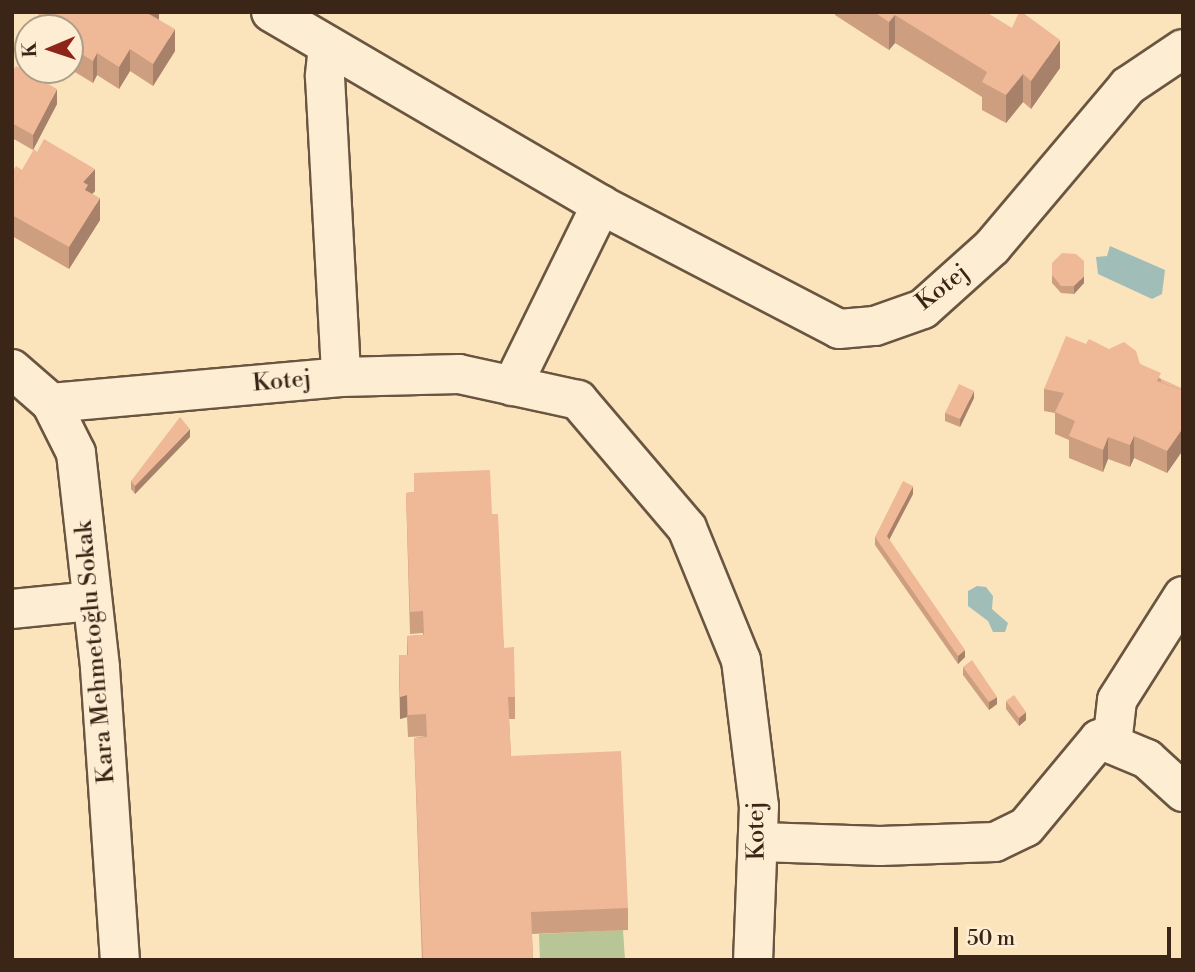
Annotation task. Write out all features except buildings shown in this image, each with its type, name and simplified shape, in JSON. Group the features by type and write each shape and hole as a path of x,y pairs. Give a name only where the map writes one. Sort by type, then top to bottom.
{"street":[{"name":"Kotej","path":"271,12 601,205 839,329 875,326 923,309 992,247 1128,86 1183,49"},
{"path":"328,46 326,77 341,377"},
{"path":"512,386 601,205"},
{"name":"Kara Mehmetoğlu Sokak","path":"12,369 51,403 76,453 93,601 120,960"},
{"name":"Kotej","path":"51,403 341,377 459,374 578,400 687,528 741,660 760,842 753,960"},
{"path":"1112,744 1117,700 1183,596"},
{"path":"12,609 93,601"},
{"path":"760,842 880,846 995,842 1026,827 1099,739 1147,759 1183,792"}],"green space":[{"path":"623,930 625,960 540,960 539,934"}],"water":[{"path":"1110,246 1165,270 1162,294 1152,299 1098,274 1096,257 1107,256"},
{"path":"977,586 986,587 993,596 992,609 1008,623 1005,632 993,632 988,621 968,606 968,591"}]}
